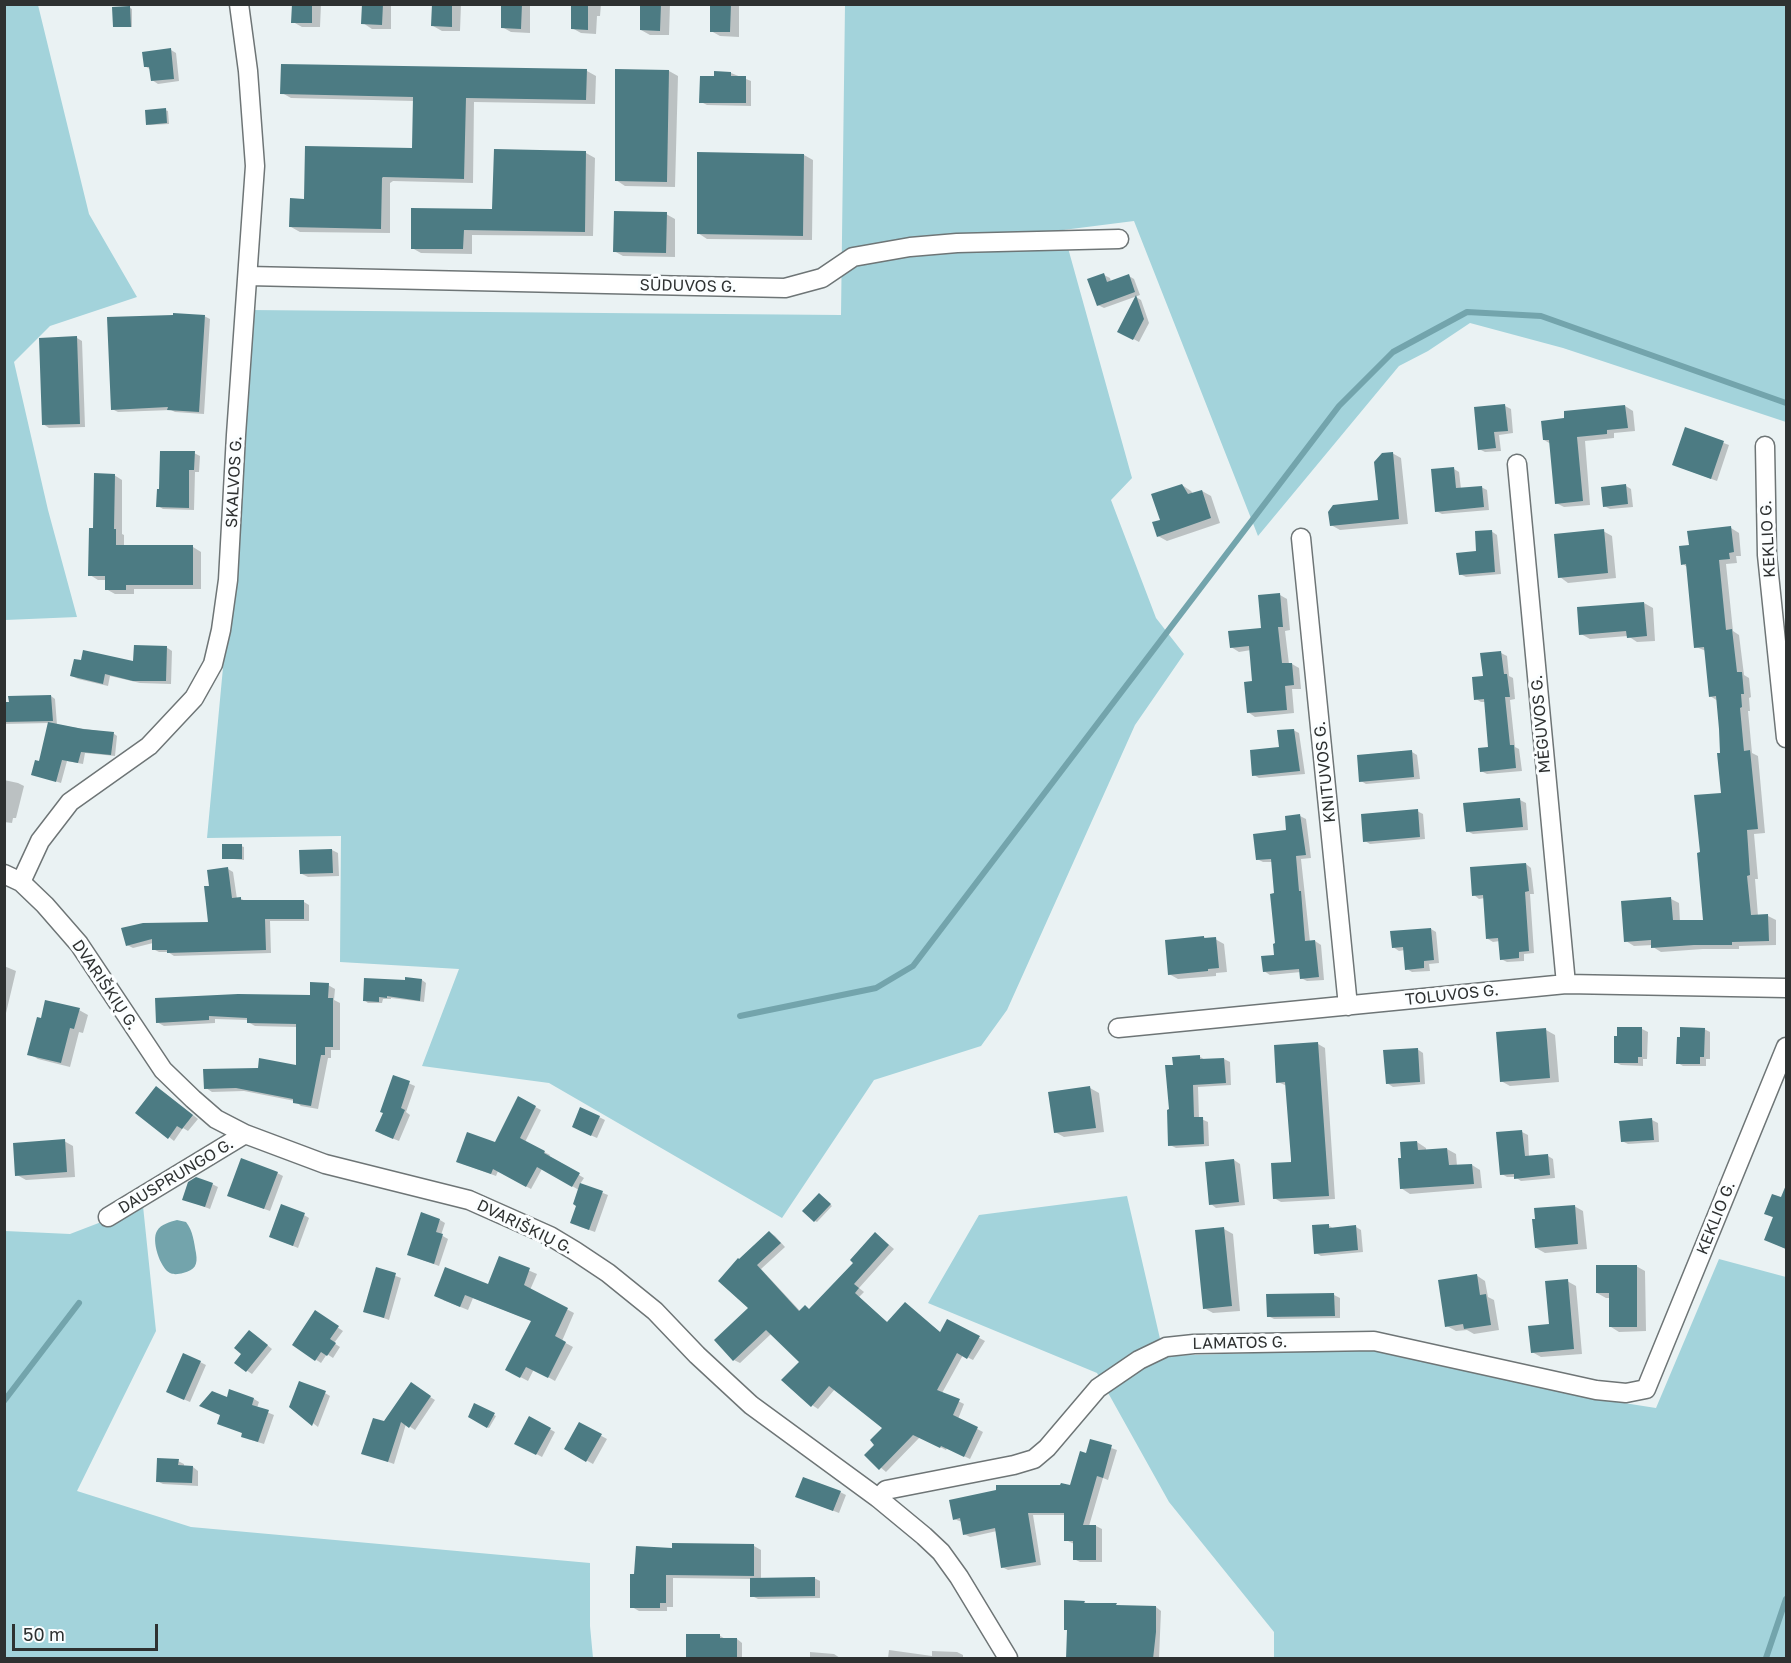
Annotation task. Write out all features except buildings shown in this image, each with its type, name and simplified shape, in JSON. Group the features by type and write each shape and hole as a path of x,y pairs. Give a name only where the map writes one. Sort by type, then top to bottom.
{"street":[{"name":"SKALVOS G.","path":"13,878 70,802 149,746 194,698 213,664 221,630 228,580 255,166 248,71 239,4"},
{"name":"SŪDUVOS G.","path":"248,276 785,288 822,278 853,257 910,247 957,243 1119,239"},
{"name":"KEKLIO G.","path":"1765,446 1767,555 1786,738"},
{"name":"MĖGUVOS G.","path":"1517,464 1566,984"},
{"name":"KNITUVOS G.","path":"1301,538 1348,1006"},
{"name":"DVARIŠKIŲ G.","path":"13,878 45,905 79,944 163,1070 216,1119 245,1134 325,1164 469,1200 550,1236 576,1251 655,1311 697,1355 751,1405 878,1498 941,1552 959,1577 1008,1659"},
{"name":"TOLUVOS G.","path":"1118,1028 1566,984 1786,988"},
{"name":"KEKLIO G.","path":"1646,1389 1786,1047"},
{"name":"DAUSPRUNGO G.","path":"108,1217 245,1134"},
{"name":"LAMATOS G.","path":"878,1498 886,1490 1034,1459 1047,1448 1098,1388 1139,1360 1166,1347 1194,1344 1374,1341 1596,1390 1626,1393 1646,1389"}],"shaded area":[{"path":"4,5 38,5 89,214 137,297 50,326 14,362 48,510 77,617 5,620"},
{"path":"845,5 1786,5 1786,422 1563,348 1470,323 1428,351 1399,366 1258,536 1134,221 1063,230 1132,478 1111,500 1156,618 1184,654 1135,725 1007,1010 981,1046 874,1080 782,1218 549,1083 422,1066 459,969 340,962 341,836 207,838 224,657 237,586 238,513 248,310 841,315"},
{"path":"1127,1196 1164,1356 1371,1349 1592,1398 1656,1408 1719,1259 1786,1277 1786,1658 1274,1658 1274,1632 1169,1502 1097,1373 928,1303 979,1215"},
{"path":"143,1206 156,1331 77,1491 191,1527 590,1563 590,1626 593,1658 5,1658 5,1231 70,1234"},
{"path":"177,1220 186,1222 190,1229 196,1261 195,1266 190,1270 175,1274 170,1273 163,1266 157,1254 155,1235 161,1227"}],"waterway":[{"path":"740,1016 876,988 913,966 1339,406 1393,352 1467,312 1541,316 1786,403"},
{"path":"4,1401 79,1303"},
{"path":"1766,1658 1786,1599"}]}
